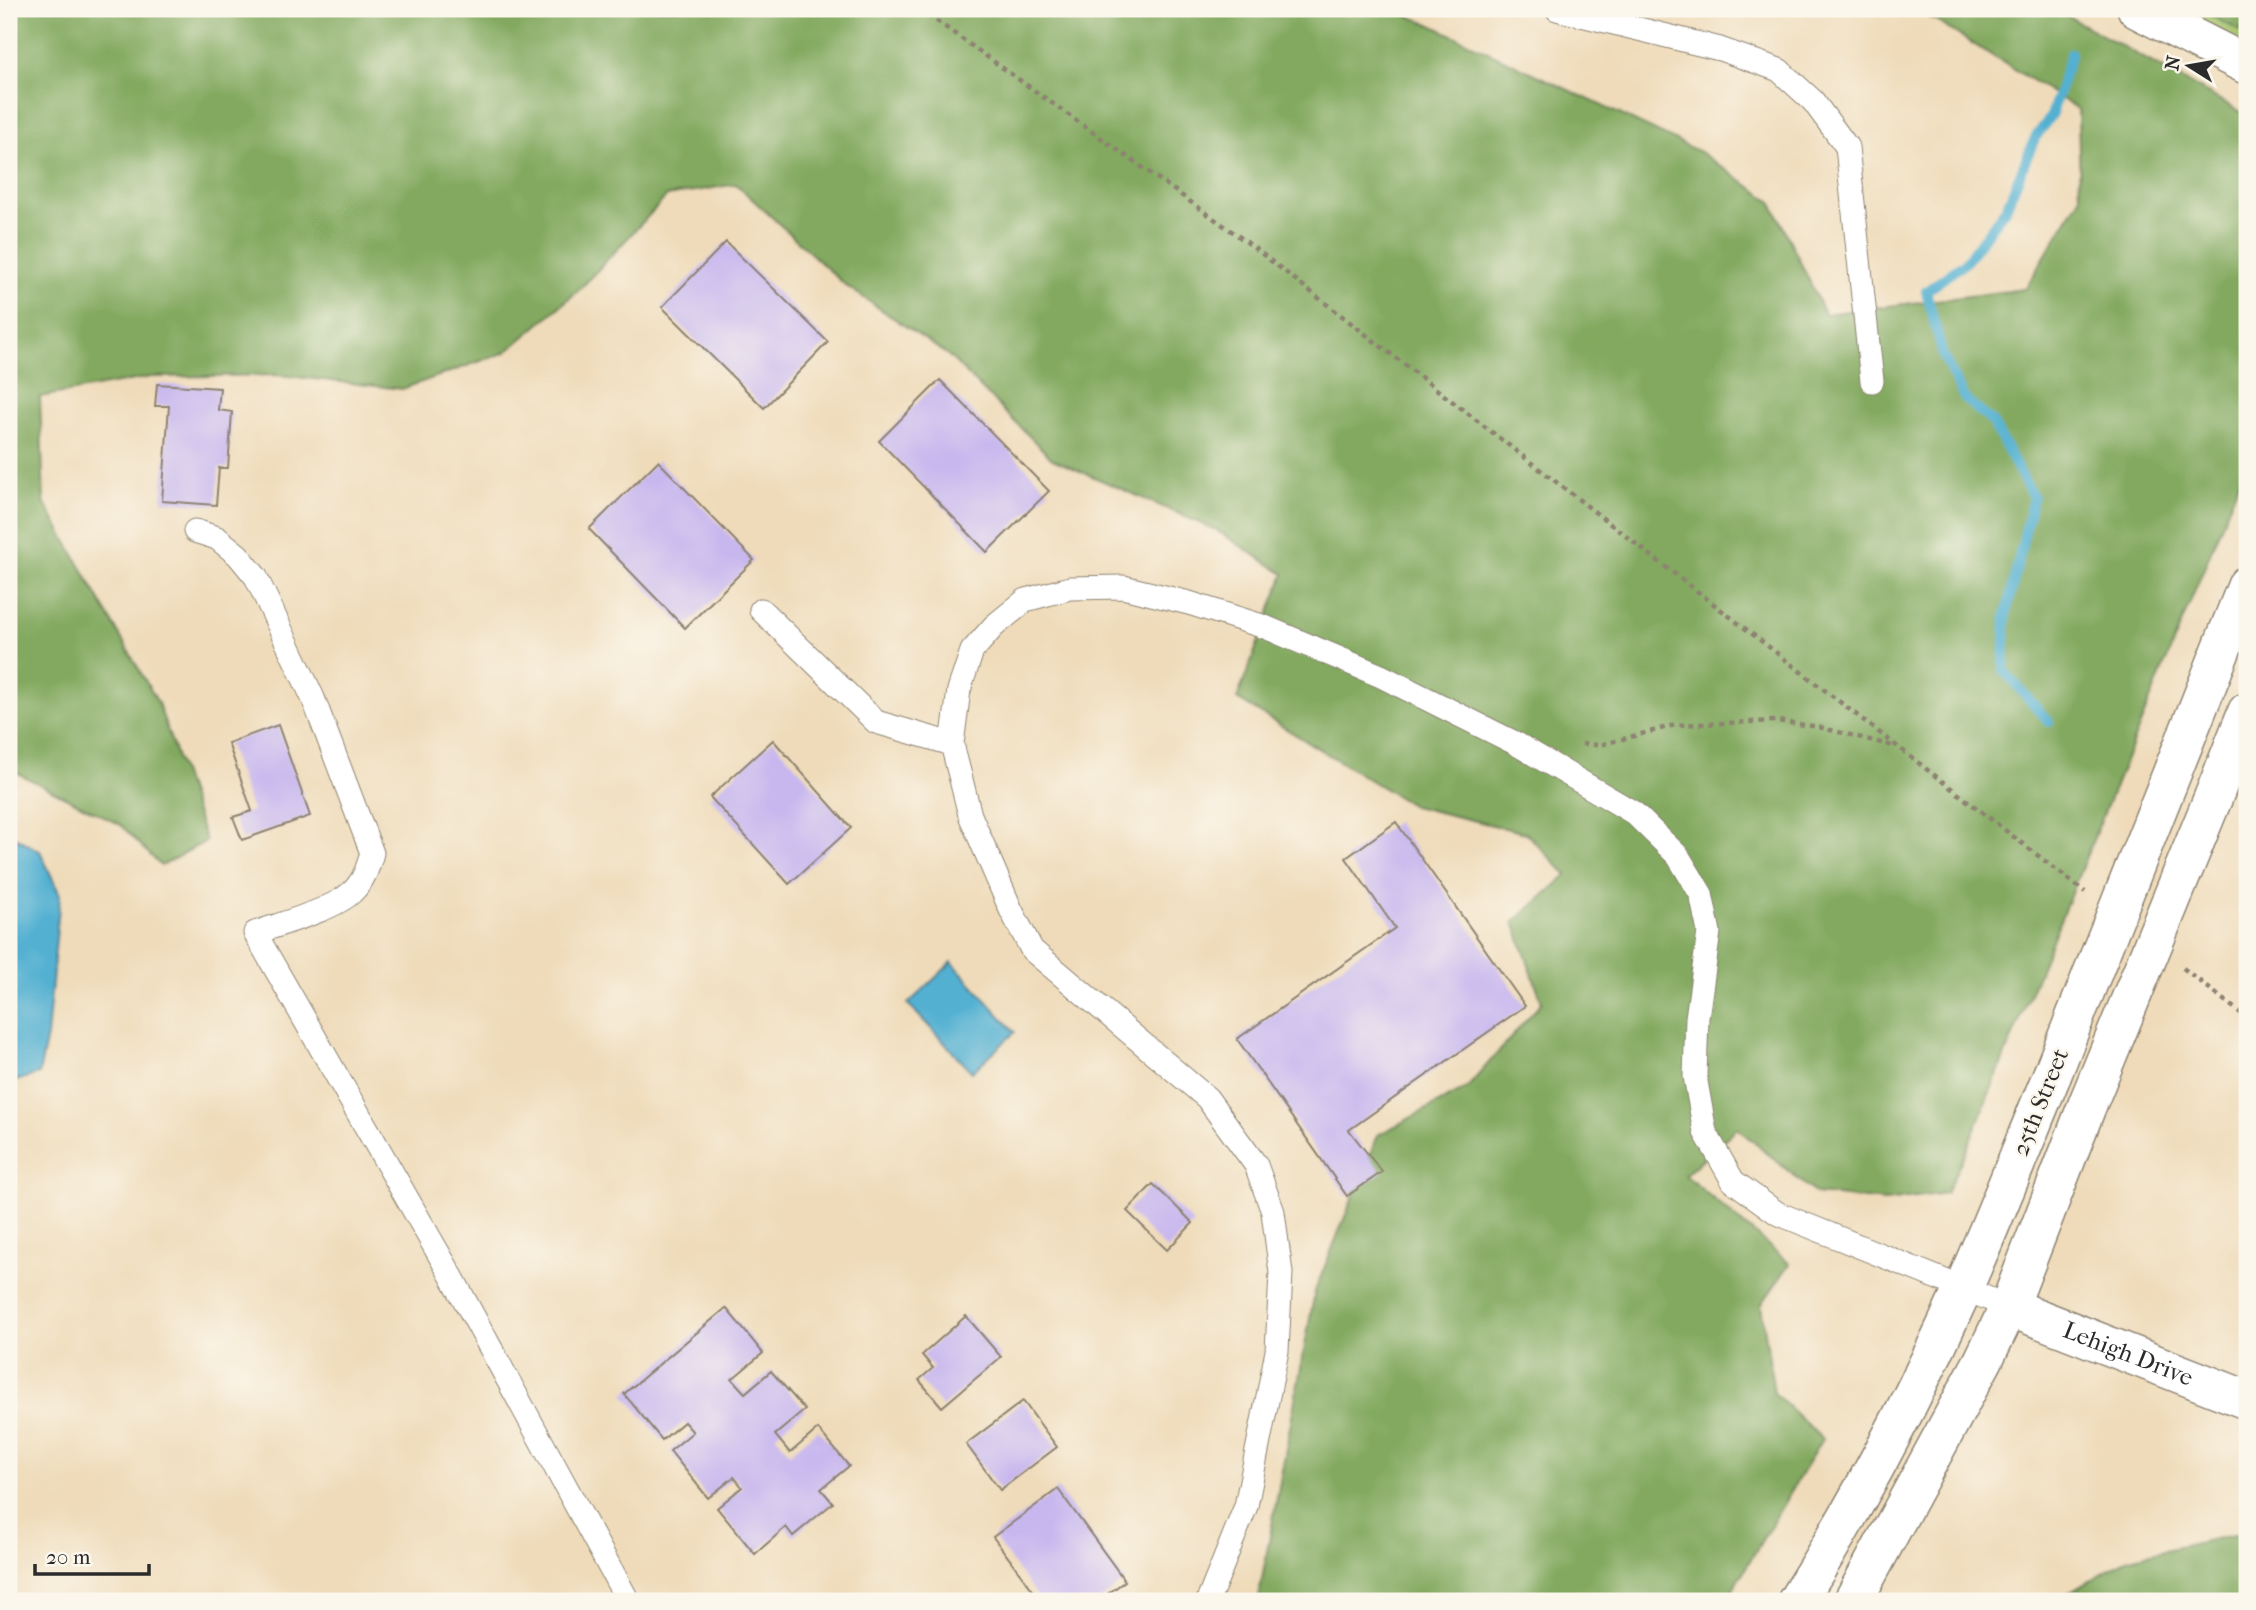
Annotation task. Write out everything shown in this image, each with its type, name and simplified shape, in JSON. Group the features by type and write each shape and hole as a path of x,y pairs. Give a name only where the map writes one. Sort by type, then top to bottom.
{"main road":[{"path":"2137,9 2247,65"},
{"name":"25th Street","path":"1797,1601 1874,1469 1964,1289 2247,585"},
{"name":"25th Street","path":"1853,1601 1953,1420 2008,1307 2247,712"},
{"name":"Lehigh Drive","path":"2008,1307 2247,1400"}],"lane":[{"path":"1556,9 1720,48 1779,70 1813,101 1847,147 1872,381"},
{"path":"195,531 217,538 238,555 256,577 313,698 372,853 365,877 351,894 329,906 255,933 452,1278 628,1601"},
{"path":"1208,1601 1245,1506 1277,1351 1281,1273 1273,1212 1256,1165 1207,1098 1032,950 1011,911 970,815 952,744 959,690 972,650 994,626 1026,600 1070,588 1123,587 1189,603 1265,627 1381,676 1515,743 1634,813 1678,856 1700,894 1709,932 1697,1018 1695,1076 1705,1132 1733,1181 1777,1213 2008,1307"},
{"path":"761,610 876,722 952,744"}],"path":[{"path":"920,9 1244,240 2094,900"},
{"path":"1575,744 1600,745 1675,725 1777,721 1819,727 1897,747"},
{"path":"2182,968 2247,1018"}],"green space":[{"path":"9,9 1390,9 1427,23 1700,152 1771,201 1825,314 2025,289 2080,198 2078,109 1917,9 2055,9 2247,115 2247,463 1965,1153 1946,1193 1885,1201 1816,1194 1737,1128 1685,1175 1790,1264 1761,1305 1774,1393 1822,1439 1726,1601 1258,1601 1315,1291 1378,1135 1467,1088 1542,1002 1514,922 1567,875 1526,833 1413,806 1237,699 1284,574 1216,530 1052,459 949,356 845,285 736,184 667,196 579,290 506,352 402,389 279,375 151,377 40,397 44,502 158,703 206,841 161,866 121,825 9,769"},
{"path":"2137,9 2247,9 2247,65"},
{"path":"2197,9 2247,9 2247,34"},
{"path":"2247,1532 2247,1601 2055,1601 2129,1558"}],"water":[{"path":"9,834 40,851 60,895 47,1036 39,1074 9,1083"},
{"path":"952,962 1015,1032 972,1072 908,1004"}],"building":[{"path":"726,242 828,342 764,408 662,307"},
{"path":"940,380 1049,491 987,552 879,441"},
{"path":"157,384 220,388 218,410 232,412 228,468 219,468 216,505 162,501 169,406 155,406"},
{"path":"658,461 754,560 685,628 589,529"},
{"path":"278,725 310,816 242,840 233,817 252,811 228,743"},
{"path":"773,740 851,828 789,884 710,797"},
{"path":"1396,822 1525,1006 1349,1130 1382,1172 1347,1196 1237,1039 1395,928 1346,858"},
{"path":"1153,1184 1193,1223 1167,1250 1127,1211"},
{"path":"726,1308 763,1353 732,1379 745,1393 771,1371 805,1410 775,1435 790,1453 818,1429 849,1466 821,1489 833,1503 793,1536 786,1527 755,1554 717,1508 742,1487 734,1477 708,1498 670,1451 693,1432 684,1422 662,1440 624,1394"},
{"path":"966,1316 1001,1357 942,1407 919,1380 933,1368 922,1355"},
{"path":"1023,1401 1057,1447 1000,1490 966,1444"},
{"path":"1058,1489 1125,1581 1098,1601 1041,1601 993,1537"}],"waterway":[{"path":"2049,722 2004,671 2006,614 2033,497 1992,422 1964,398 1943,356 1926,291 1965,263 2006,208 2035,138 2051,116 2071,53"}]}
